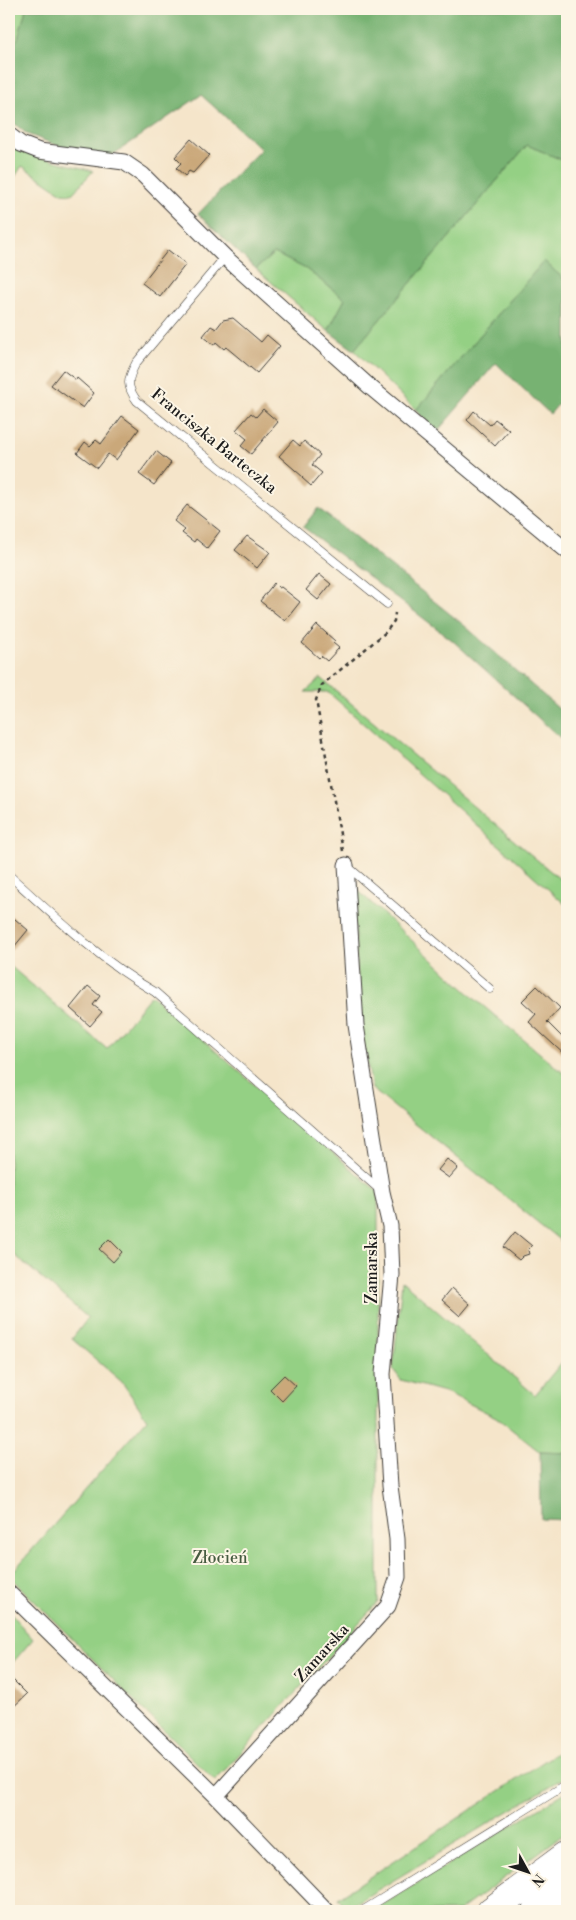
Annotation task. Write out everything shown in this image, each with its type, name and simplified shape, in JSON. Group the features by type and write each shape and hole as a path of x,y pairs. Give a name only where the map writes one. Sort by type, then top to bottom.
{"highway":[{"path":"491,1911 567,1855"},
{"path":"536,1911 567,1888"}],"street":[{"path":"9,135 21,144 39,151 124,162 143,175 225,257 404,416 567,551"},
{"name":"Zamarska","path":"216,1796 388,1606 398,1577 397,1539 390,1486 383,1374 392,1275 390,1226 382,1192 356,1025 346,864"},
{"path":"9,1593 216,1796 327,1911"}],"lane":[{"name":"Franciszka Barteczka","path":"225,257 136,363 128,376 130,391 137,402 386,604"},
{"path":"346,864 490,988"},
{"path":"9,875 68,930 126,975 155,992 382,1192"},
{"path":"362,1911 567,1784"}],"path":[{"path":"346,864 316,700 322,685 386,632 394,621 395,612 386,604"}],"green space":[{"path":"9,9 26,9 18,39 9,48"},
{"path":"26,9 567,9 567,162 527,145 354,350 328,331 345,299 306,269 274,253 256,269 198,214 261,149 201,95 111,156 61,147 27,134 9,119 9,48 18,39"},
{"path":"9,141 22,152 93,171 72,194 62,193 22,166 9,186"},
{"path":"527,145 567,162 567,282 544,261 416,410 354,350"},
{"path":"274,253 306,269 345,299 328,331 256,269"},
{"path":"544,261 567,282 567,394 550,414 496,363 436,433 416,410"},
{"path":"318,508 465,626 567,716 567,744 452,640 303,527"},
{"path":"321,678 567,885 567,906 328,692 305,692"},
{"path":"352,885 475,999 567,1076 567,1246 372,1089 361,1028"},
{"name":"Złocień","path":"9,965 107,1049 151,995 378,1192 378,1602 215,1781 9,1576 147,1419 122,1382 72,1339 88,1318 9,1250"},
{"path":"402,1281 535,1395 567,1356 567,1453 540,1452 496,1417 448,1393 401,1380 393,1369"},
{"path":"540,1452 567,1453 567,1520 541,1519"},
{"path":"9,1612 33,1639 9,1667"},
{"path":"567,1748 567,1776 346,1909 338,1898 558,1752"},
{"path":"567,1791 567,1832 459,1911 372,1911"}],"building":[{"path":"191,139 209,155 193,173 189,171 185,176 176,168 181,163 175,157"},
{"path":"168,250 186,264 160,297 142,283"},
{"path":"233,318 261,342 267,335 280,346 257,373 226,347 224,349 216,342 214,345 203,336 211,326 216,329 223,320"},
{"path":"63,370 76,380 77,378 94,393 83,408 51,385"},
{"path":"263,409 278,422 251,454 241,446 247,439 236,430 251,413 256,417"},
{"path":"474,411 490,425 495,419 509,430 495,446 467,420"},
{"path":"122,416 139,429 116,460 108,454 97,468 77,453 85,442 90,446 96,440 101,444"},
{"path":"293,440 300,446 304,441 320,455 312,465 322,473 311,486 279,456"},
{"path":"156,451 171,463 154,485 139,474"},
{"path":"187,505 220,531 207,548 196,539 194,542 182,533 185,530 174,521"},
{"path":"247,536 270,552 257,568 235,550"},
{"path":"319,574 331,584 318,600 306,590"},
{"path":"274,583 300,602 285,621 260,601"},
{"path":"317,625 335,641 333,643 339,648 327,661 321,656 319,658 302,643"},
{"path":"9,914 28,930 9,953"},
{"path":"88,986 100,996 93,1005 102,1012 90,1026 70,1008"},
{"path":"537,986 560,1008 547,1022 567,1042 567,1057 529,1022 536,1014 522,1001"},
{"path":"447,1159 458,1168 449,1178 438,1170"},
{"path":"515,1232 532,1246 528,1250 529,1254 519,1260 503,1247"},
{"path":"109,1239 122,1252 113,1262 99,1249"},
{"path":"452,1288 470,1304 460,1316 442,1300"},
{"path":"284,1375 296,1386 282,1401 270,1389"},
{"path":"9,1676 27,1694 9,1711"}]}
